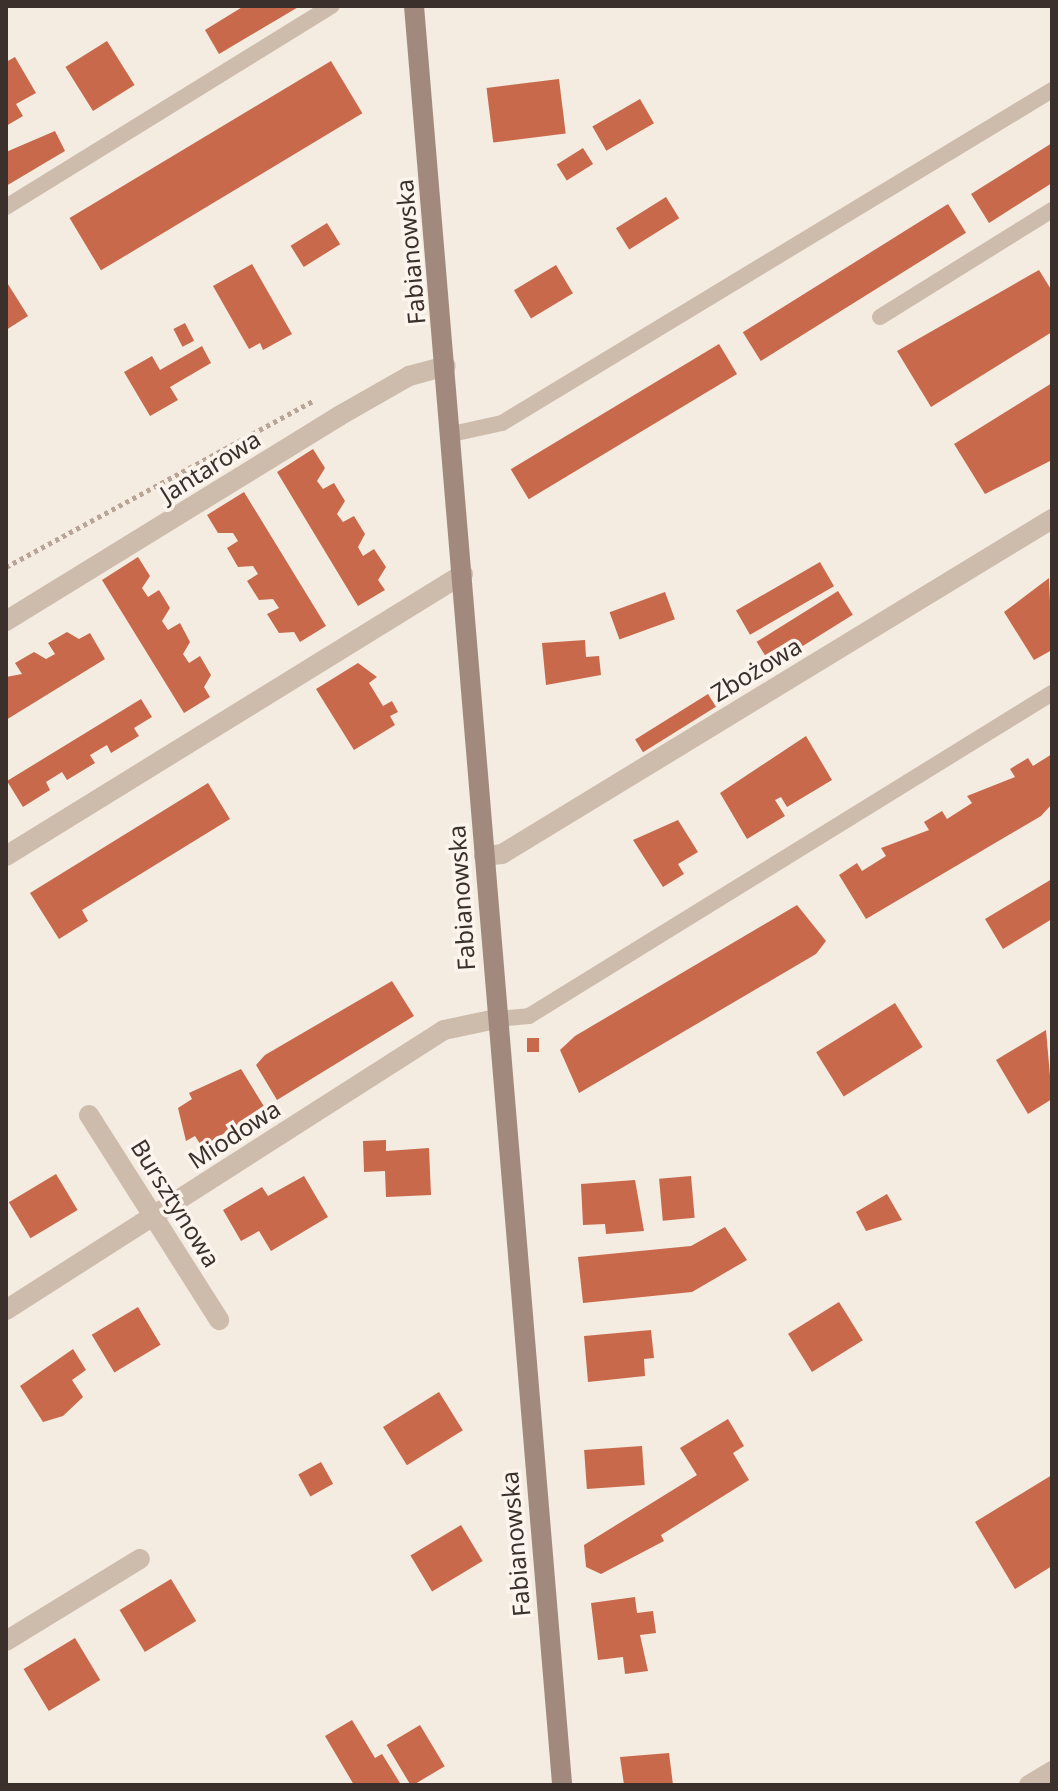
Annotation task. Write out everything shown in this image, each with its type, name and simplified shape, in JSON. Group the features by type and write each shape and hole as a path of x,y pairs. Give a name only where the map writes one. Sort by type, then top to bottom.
{"street":[{"name":"Fabianowska","path":"414,6 562,1785"},
{"name":"Jantarowa","path":"6,621 339,416 409,376 446,366"},
{"name":"Zbożowa","path":"484,856 502,854 1052,519"},
{"path":"6,856 463,574"},
{"name":"Miodowa","path":"6,1310 444,1030 496,1019"},
{"name":"Bursztynowa","path":"89,1115 219,1320"},
{"path":"6,1641 140,1559"},
{"path":"1029,1785 1052,1771"}],"lane":[{"path":"6,207 332,6"},
{"path":"452,434 502,423 1052,90"},
{"path":"880,317 1052,210"},
{"path":"496,1019 529,1016 1052,693"}],"path":[{"path":"6,567 310,397 339,416"}],"building":[{"path":"244,6 300,6 219,54 205,30"},
{"path":"107,41 135,85 93,111 65,67"},
{"path":"15,57 36,93 16,104 23,116 6,126 6,62"},
{"path":"331,61 362,113 101,270 70,218"},
{"path":"559,79 566,134 493,142 487,88"},
{"path":"640,99 654,123 606,151 592,126"},
{"path":"55,131 65,151 6,186 6,152"},
{"path":"1052,143 1052,183 989,223 971,194"},
{"path":"583,148 593,164 567,181 557,164"},
{"path":"666,197 679,218 629,249 616,228"},
{"path":"948,204 966,233 761,361 743,332"},
{"path":"327,223 340,244 304,267 291,246"},
{"path":"252,264 292,334 263,350 260,343 249,349 213,286"},
{"path":"556,265 573,293 531,319 514,290"},
{"path":"1039,270 1052,291 1052,332 931,407 897,351"},
{"path":"6,281 28,316 6,330"},
{"path":"185,323 194,341 182,347 173,329"},
{"path":"719,344 737,374 529,499 511,469"},
{"path":"202,346 211,363 170,387 178,400 150,416 124,372 152,356 160,370"},
{"path":"1052,383 1052,460 985,494 954,444"},
{"path":"313,449 325,468 317,481 323,489 334,483 345,501 337,514 343,522 354,516 365,534 358,547 363,556 374,549 386,567 378,580 385,590 358,606 277,472"},
{"path":"244,492 326,626 300,642 294,632 279,633 267,614 279,608 273,599 259,600 247,581 258,574 253,566 238,567 227,548 238,541 233,533 218,533 207,515"},
{"path":"138,557 150,576 142,588 148,597 159,590 170,608 162,621 168,630 180,623 190,642 183,654 189,663 200,656 211,675 204,687 210,697 184,713 102,580"},
{"path":"820,562 834,586 750,635 736,610"},
{"path":"1049,578 1052,650 1034,660 1004,612"},
{"path":"838,591 853,615 771,666 757,642"},
{"path":"665,592 675,619 619,639 610,612"},
{"path":"67,632 79,639 90,633 105,659 6,720 6,677 22,674 15,663 34,652 46,659 55,654 48,643"},
{"path":"585,640 586,657 599,656 601,675 546,685 542,643"},
{"path":"358,663 377,677 369,683 383,706 392,701 398,712 390,716 395,725 354,750 316,689"},
{"path":"708,694 716,707 643,752 635,740"},
{"path":"141,699 152,717 134,728 139,736 111,753 107,745 90,755 95,763 67,780 62,772 46,782 50,790 23,807 7,781"},
{"path":"806,736 832,780 787,807 781,797 775,800 785,816 747,839 720,793"},
{"path":"1052,754 1052,804 1041,816 866,919 839,875 857,863 862,871 886,856 881,848 929,830 924,822 942,811 947,819 972,803 967,796 1015,777 1010,769 1028,758 1033,766"},
{"path":"208,783 230,819 82,910 88,921 59,939 30,893"},
{"path":"678,820 698,852 678,864 684,874 663,887 633,840"},
{"path":"1052,879 1052,919 1003,949 985,919"},
{"path":"797,905 826,941 816,954 579,1093 560,1050 575,1036"},
{"path":"392,981 414,1016 277,1100 256,1065 265,1055"},
{"path":"895,1003 923,1047 844,1096 816,1052"},
{"path":"1046,1030 1052,1099 1028,1114 996,1060"},
{"path":"527,1038 539,1038 539,1052 527,1052"},
{"path":"241,1069 265,1108 202,1147 195,1136 186,1141 178,1108 192,1099 189,1093"},
{"path":"386,1140 386,1151 429,1148 431,1195 386,1197 385,1171 364,1172 363,1141"},
{"path":"56,1174 78,1210 30,1238 9,1202"},
{"path":"304,1176 328,1217 271,1251 259,1231 241,1241 223,1210 262,1187 268,1196"},
{"path":"691,1176 695,1218 663,1221 659,1179"},
{"path":"635,1180 644,1231 606,1234 605,1224 583,1225 581,1184"},
{"path":"887,1194 902,1220 866,1231 856,1212"},
{"path":"725,1227 747,1260 692,1292 583,1303 578,1257 691,1246"},
{"path":"839,1302 863,1340 812,1372 788,1334"},
{"path":"138,1307 161,1345 114,1373 92,1335"},
{"path":"651,1330 654,1358 644,1359 645,1376 588,1382 584,1336"},
{"path":"73,1349 86,1370 72,1380 83,1397 63,1416 43,1422 20,1386"},
{"path":"439,1392 463,1430 407,1465 383,1427"},
{"path":"728,1419 744,1446 733,1453 749,1480 661,1535 664,1541 601,1574 586,1567 584,1545 697,1475 680,1448"},
{"path":"642,1446 645,1485 587,1489 584,1450"},
{"path":"321,1462 333,1484 310,1496 298,1475"},
{"path":"1052,1475 1052,1566 1015,1589 975,1522"},
{"path":"461,1525 483,1561 432,1591 410,1555"},
{"path":"171,1579 196,1621 145,1652 120,1610"},
{"path":"635,1597 637,1613 653,1611 656,1633 640,1635 648,1671 625,1674 623,1657 598,1660 591,1603"},
{"path":"75,1638 100,1680 49,1711 24,1669"},
{"path":"352,1720 375,1758 382,1754 400,1783 354,1785 325,1736"},
{"path":"420,1725 445,1766 411,1785 387,1745"},
{"path":"669,1753 673,1785 624,1785 620,1757"}]}
